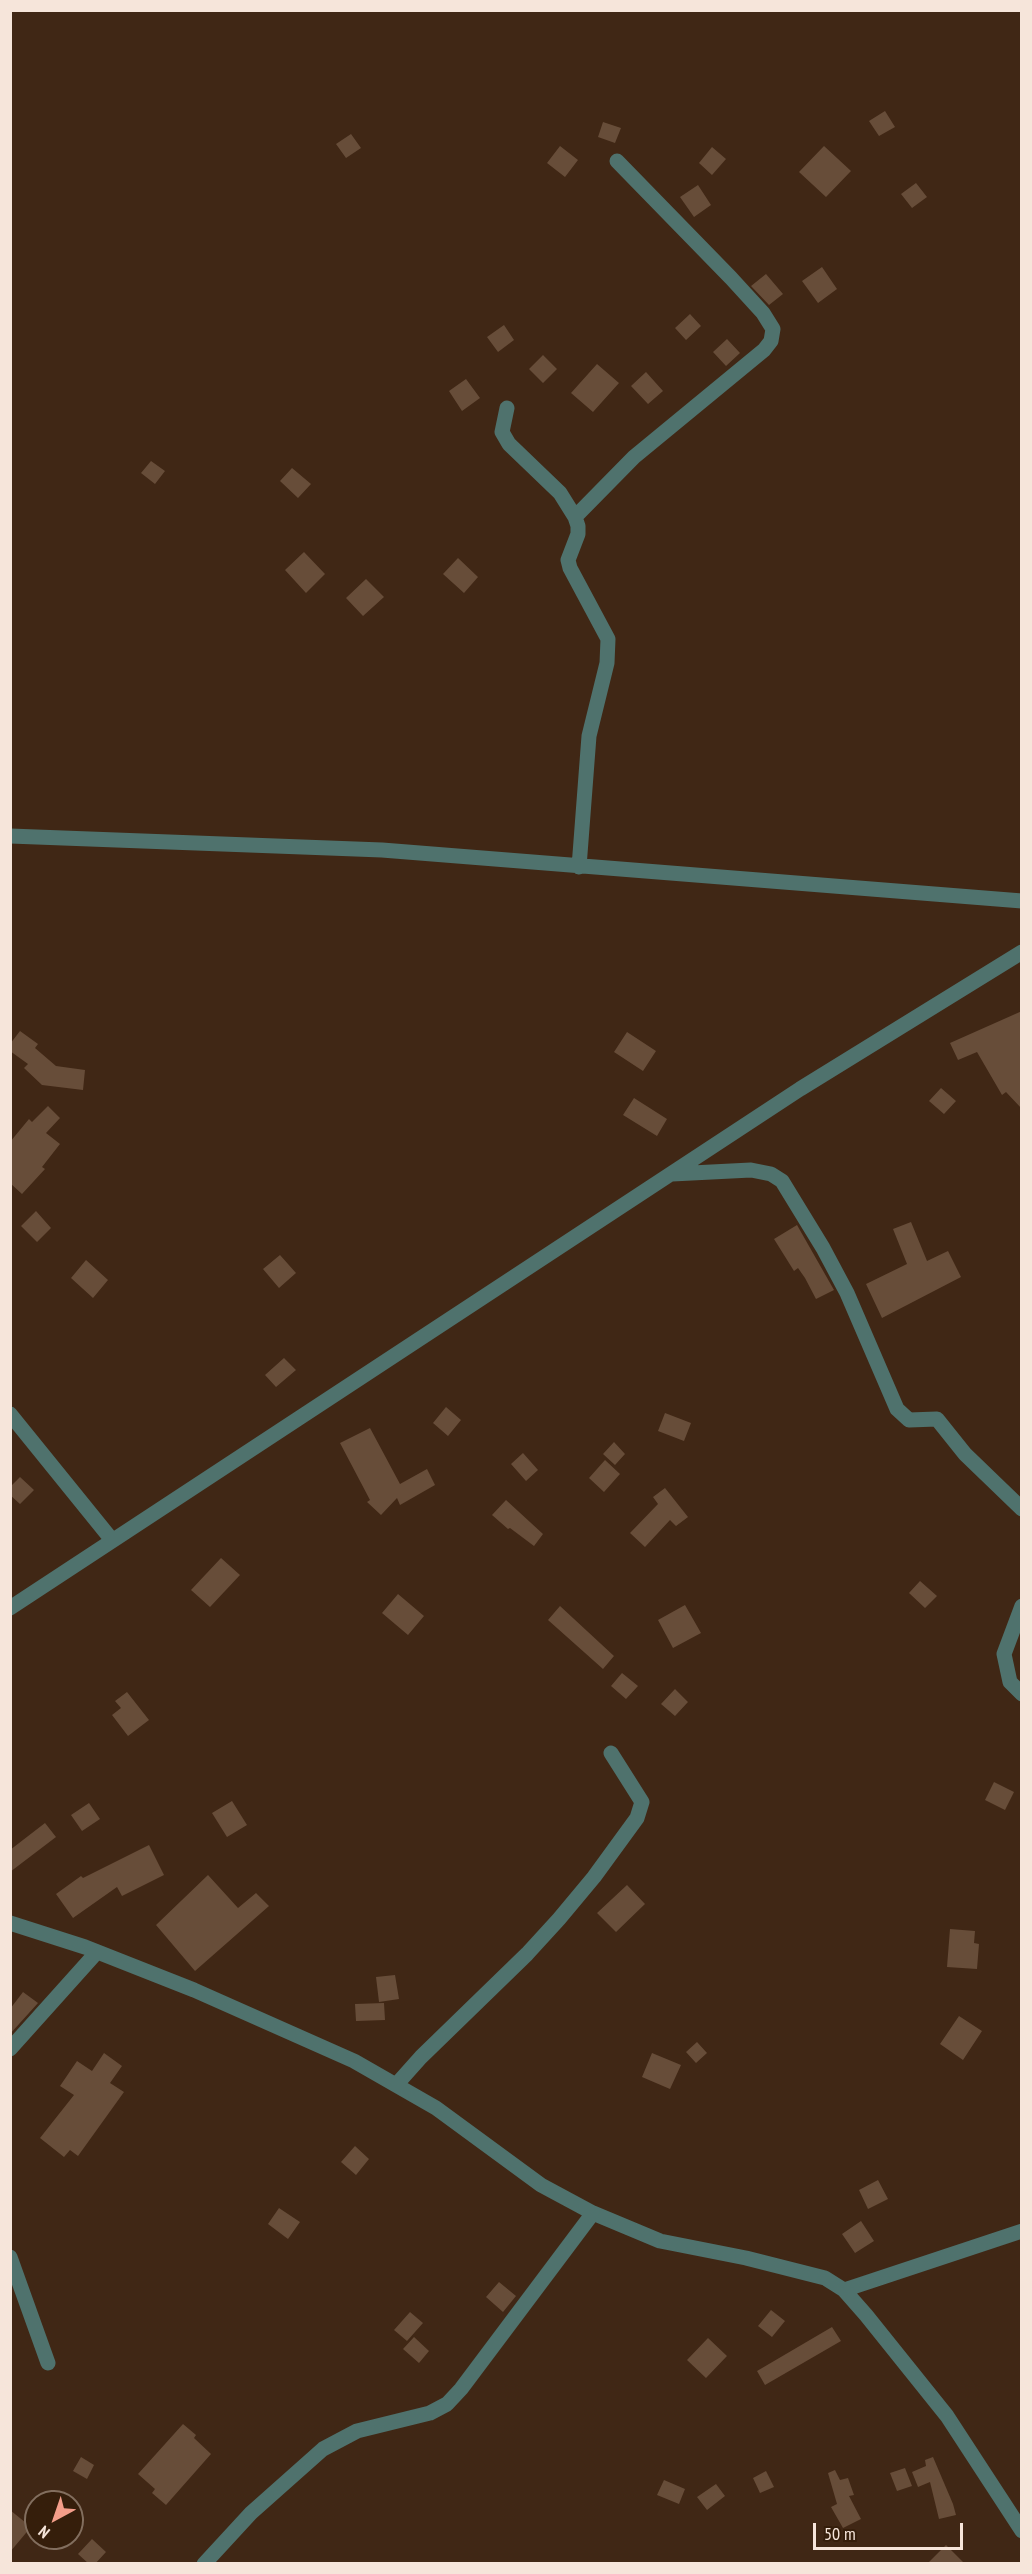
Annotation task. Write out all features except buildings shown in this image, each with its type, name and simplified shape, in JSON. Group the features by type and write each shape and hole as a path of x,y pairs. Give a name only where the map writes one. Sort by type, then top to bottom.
{"street":[{"path":"575,517 634,457 764,350 771,341 772,329 763,313 617,161"},
{"path":"507,408 502,432 509,444 560,493 575,517 578,534 568,560 570,568 603,626 609,652 589,736 579,867"},
{"path":"10,836 382,850 1022,902"},
{"path":"10,1608 800,1089 1022,952"},
{"path":"672,1174 751,1170 771,1174 782,1181 823,1248 847,1293 897,1409 909,1420 937,1419 965,1454 1022,1509"},
{"path":"10,1414 112,1540"},
{"path":"1022,1606 1004,1654 1010,1682 1022,1694"},
{"path":"396,2085 421,2057 553,1926 594,1877 637,1818 642,1802 639,1794 611,1753"},
{"path":"10,1923 97,1952 205,1994 354,2061 436,2108 541,2185 593,2213 660,2241 800,2270 825,2278 843,2290 947,2416 1022,2531"},
{"path":"10,2049 97,1952"},
{"path":"204,2564 251,2513 323,2449 357,2431 430,2413 447,2404 461,2389 593,2213"},
{"path":"843,2290 1022,2231"},
{"path":"10,2257 48,2363"}]}
